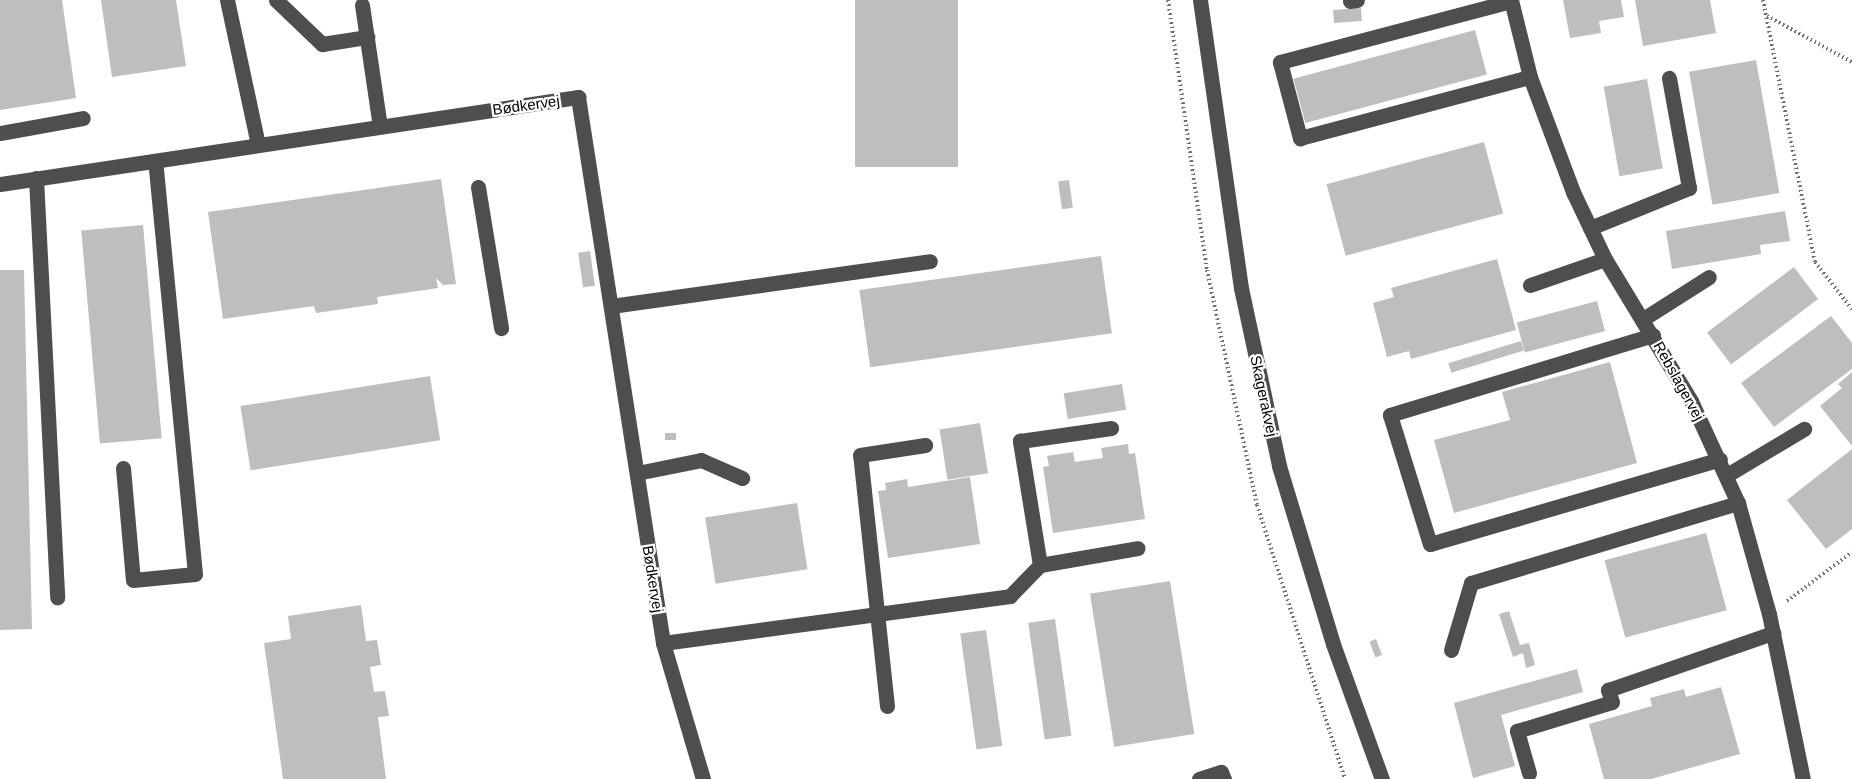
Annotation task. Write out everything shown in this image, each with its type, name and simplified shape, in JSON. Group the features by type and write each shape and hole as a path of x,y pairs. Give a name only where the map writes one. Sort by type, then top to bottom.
{"street":[{"path":"227,0 258,145"},
{"path":"276,0 322,45 367,37"},
{"name":"Skagerakvej","path":"1200,0 1241,288 1279,466 1333,644 1382,779"},
{"path":"1511,1 1280,62 1300,138 1530,77"},
{"name":"Rebslagervej","path":"1511,1 1530,77 1556,152 1590,228 1605,259 1653,335 1720,459 1738,503 1769,614 1803,779"},
{"path":"362,6 380,127"},
{"path":"1590,228 1689,188 1669,78"},
{"name":"Bødkervej","path":"0,184 578,98 663,643 703,779"},
{"path":"0,133 83,118"},
{"path":"123,468 133,580 195,574 156,161"},
{"path":"36,178 57,597"},
{"path":"478,186 501,328"},
{"path":"1530,285 1605,259"},
{"path":"611,306 930,261"},
{"path":"1643,318 1709,277"},
{"path":"1653,335 1390,415 1430,544 1720,459"},
{"path":"1040,565 1020,441 1111,428"},
{"path":"1727,475 1804,429"},
{"path":"887,706 860,455 925,445"},
{"path":"637,473 700,460 742,478"},
{"path":"1451,650 1471,583 1738,503"},
{"path":"663,643 1010,596 1040,565 1138,548"},
{"path":"1529,773 1517,731 1612,702 1608,690 1773,633"},
{"path":"1199,779 1221,772 1224,779"}],"path":[{"path":"1763,0 1815,262 1852,309"},
{"path":"1767,16 1852,62"},
{"path":"1769,614 1852,552"}],"building":[{"path":"0,0 62,0 76,98 0,110"},
{"path":"101,0 176,0 186,66 112,77"},
{"path":"855,0 958,0 958,167 855,167"},
{"path":"1563,0 1621,0 1624,17 1599,21 1601,33 1570,38"},
{"path":"1635,0 1710,0 1716,33 1643,46"},
{"path":"1361,8 1362,21 1334,23 1333,10"},
{"path":"1475,30 1487,74 1305,123 1293,79"},
{"path":"1756,60 1779,193 1712,205 1689,72"},
{"path":"1647,79 1663,169 1619,176 1604,87"},
{"path":"1484,142 1503,213 1346,256 1327,184"},
{"path":"441,179 456,284 443,285 436,278 438,288 377,297 378,304 316,313 314,306 223,319 208,212"},
{"path":"1069,180 1073,208 1062,209 1058,182"},
{"path":"1785,211 1790,241 1760,245 1761,254 1672,269 1666,231"},
{"path":"143,225 162,438 100,444 81,230"},
{"path":"590,251 595,286 583,287 578,253"},
{"path":"1101,256 1112,333 870,367 859,290"},
{"path":"1497,259 1516,330 1411,359 1409,351 1387,357 1373,303 1394,297 1391,288"},
{"path":"1794,267 1818,299 1731,365 1707,333"},
{"path":"0,270 24,270 32,629 0,630"},
{"path":"1597,301 1605,331 1525,352 1517,322"},
{"path":"1831,316 1852,343 1852,369 1774,427 1741,383"},
{"path":"1521,341 1524,351 1451,373 1448,363"},
{"path":"1610,362 1637,463 1454,513 1434,440 1510,420 1502,392"},
{"path":"1852,372 1852,446 1820,406 1842,388 1838,384"},
{"path":"430,376 440,440 251,470 240,406"},
{"path":"1122,384 1126,410 1068,419 1064,393"},
{"path":"980,423 988,473 947,480 940,429"},
{"path":"665,433 676,433 676,440 665,440"},
{"path":"1128,444 1129,454 1135,453 1145,519 1053,533 1043,467 1049,466 1047,456 1073,452 1075,462 1103,458 1101,448"},
{"path":"1852,449 1852,529 1826,549 1787,500"},
{"path":"970,477 980,544 888,558 878,491 886,490 885,483 907,479 908,487"},
{"path":"797,503 807,569 716,584 705,518"},
{"path":"1706,533 1727,610 1625,637 1605,560"},
{"path":"1170,581 1194,734 1114,747 1090,594"},
{"path":"361,605 366,641 377,640 381,665 370,667 374,692 385,691 389,716 378,717 386,779 283,779 264,643 291,639 288,616"},
{"path":"1509,611 1520,645 1529,643 1535,665 1526,668 1523,653 1513,657 1499,614"},
{"path":"1055,619 1071,736 1045,740 1028,623"},
{"path":"986,630 1002,746 977,749 960,634"},
{"path":"1376,639 1382,655 1376,657 1369,642"},
{"path":"1577,669 1583,692 1501,715 1515,766 1473,778 1454,703"},
{"path":"1721,687 1740,754 1651,779 1604,779 1589,724 1652,706 1650,698 1684,689 1686,697"}]}
